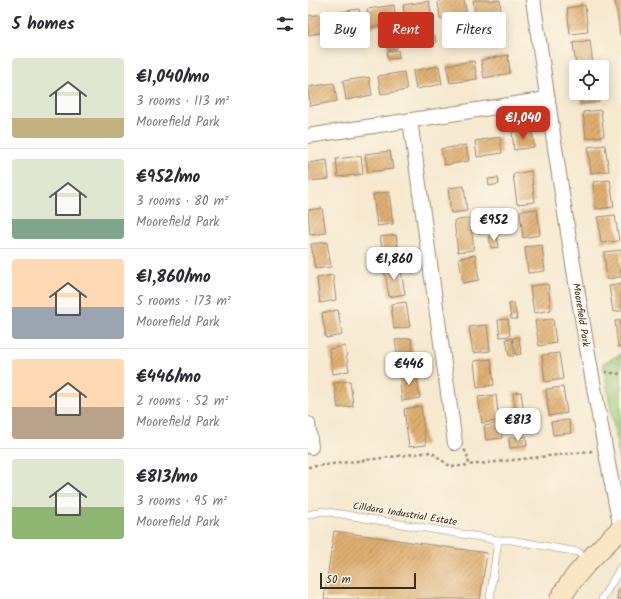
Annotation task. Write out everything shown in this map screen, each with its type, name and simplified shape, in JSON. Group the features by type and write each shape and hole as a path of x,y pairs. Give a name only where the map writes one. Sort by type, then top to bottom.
{"main road":[{"path":"560,599 565,590 589,560 621,529"}],"street":[{"name":"Moorefield Park","path":"533,0 588,357 621,529"},
{"path":"308,136 548,99"},
{"path":"410,120 456,444"},
{"path":"308,424 312,447"}],"lane":[{"name":"Cilldara Industrial Estate","path":"308,515 322,511 498,540 511,540 578,552 589,560"},
{"path":"490,599 498,540"},
{"path":"602,599 621,567"}],"path":[{"path":"308,467 431,452 451,467 605,450"}],"green space":[{"path":"621,354 621,459 619,459 603,363"}],"building":[{"path":"464,0 466,12 442,12 442,19 440,19 438,1"},
{"path":"473,0 500,0 501,11 475,12"},
{"path":"615,0 621,0 621,35 620,35"},
{"path":"429,1 431,12 404,12 403,5"},
{"path":"394,5 395,12 378,12 378,26 370,27 370,12 368,12 367,9"},
{"path":"585,5 588,32 570,34 567,8"},
{"path":"359,9 359,12 340,12"},
{"path":"320,14 320,33 308,35 308,16"},
{"path":"434,36 436,43 434,43"},
{"path":"590,40 592,60 575,60 573,43"},
{"path":"398,50 399,58 388,59 387,52"},
{"path":"508,55 510,73 484,78 481,60"},
{"path":"474,61 477,79 450,83 447,65"},
{"path":"439,66 442,84 416,89 413,71"},
{"path":"404,72 407,90 381,94 378,76"},
{"path":"369,77 372,95 346,100 343,81"},
{"path":"334,83 337,101 310,106 308,87"},
{"path":"581,100 599,100 599,102 581,104"},
{"path":"601,110 604,136 586,138 583,112"},
{"path":"532,129 534,147 514,150 512,132"},
{"path":"500,137 502,153 477,157 475,141"},
{"path":"466,145 469,161 444,165 441,149"},
{"path":"605,145 609,171 591,173 588,147"},
{"path":"390,151 393,169 368,172 365,154"},
{"path":"361,156 363,174 338,177 336,159"},
{"path":"327,160 329,179 308,181 308,163"},
{"path":"531,171 535,202 517,204 513,174"},
{"path":"498,178 499,184 489,186 488,179"},
{"path":"610,180 614,207 596,209 593,182"},
{"path":"464,186 467,211 451,213 448,188"},
{"path":"389,192 393,224 377,226 373,194"},
{"path":"322,208 326,233 310,235 308,210"},
{"path":"537,209 540,235 523,238 520,211"},
{"path":"615,215 619,241 601,243 598,217"},
{"path":"470,218 474,250 458,252 454,221"},
{"path":"396,235 400,260 384,262 380,237"},
{"path":"497,235 499,247 491,248 489,236"},
{"path":"327,242 331,267 315,269 311,244"},
{"path":"542,245 545,271 528,273 525,247"},
{"path":"621,250 621,277 607,279 604,252"},
{"path":"475,255 479,280 463,283 459,258"},
{"path":"400,265 405,294 389,297 384,267"},
{"path":"333,275 336,300 320,303 317,278"},
{"path":"548,284 551,310 534,313 530,286"},
{"path":"621,284 621,311 613,312 609,286"},
{"path":"406,302 410,327 394,329 391,304"},
{"path":"514,303 517,319 511,319 509,304"},
{"path":"338,310 342,335 326,338 322,313"},
{"path":"508,319 510,336 500,337 498,320"},
{"path":"553,319 556,343 539,346 535,321"},
{"path":"621,320 621,347 618,347 615,321"},
{"path":"487,325 490,351 473,353 469,327"},
{"path":"519,337 521,354 516,355 513,338"},
{"path":"411,338 415,363 399,366 395,340"},
{"path":"512,338 514,356 509,356 506,339"},
{"path":"345,346 349,371 333,374 329,349"},
{"path":"559,353 563,379 545,382 542,355"},
{"path":"491,359 494,385 477,388 474,361"},
{"path":"416,372 420,398 402,401 399,374"},
{"path":"350,381 353,406 338,408 334,383"},
{"path":"563,387 567,413 549,416 546,389"},
{"path":"521,392 525,423 517,424 513,393"},
{"path":"496,395 499,421 482,423 478,397"},
{"path":"421,406 426,445 409,447 404,409"},
{"path":"569,420 571,433 553,435 551,422"},
{"path":"500,423 502,438 486,440 484,426"},
{"path":"526,436 527,446 510,448 509,438"},
{"path":"334,531 487,553 480,599 324,599"},
{"path":"621,587 621,599 617,599 618,590"}]}
